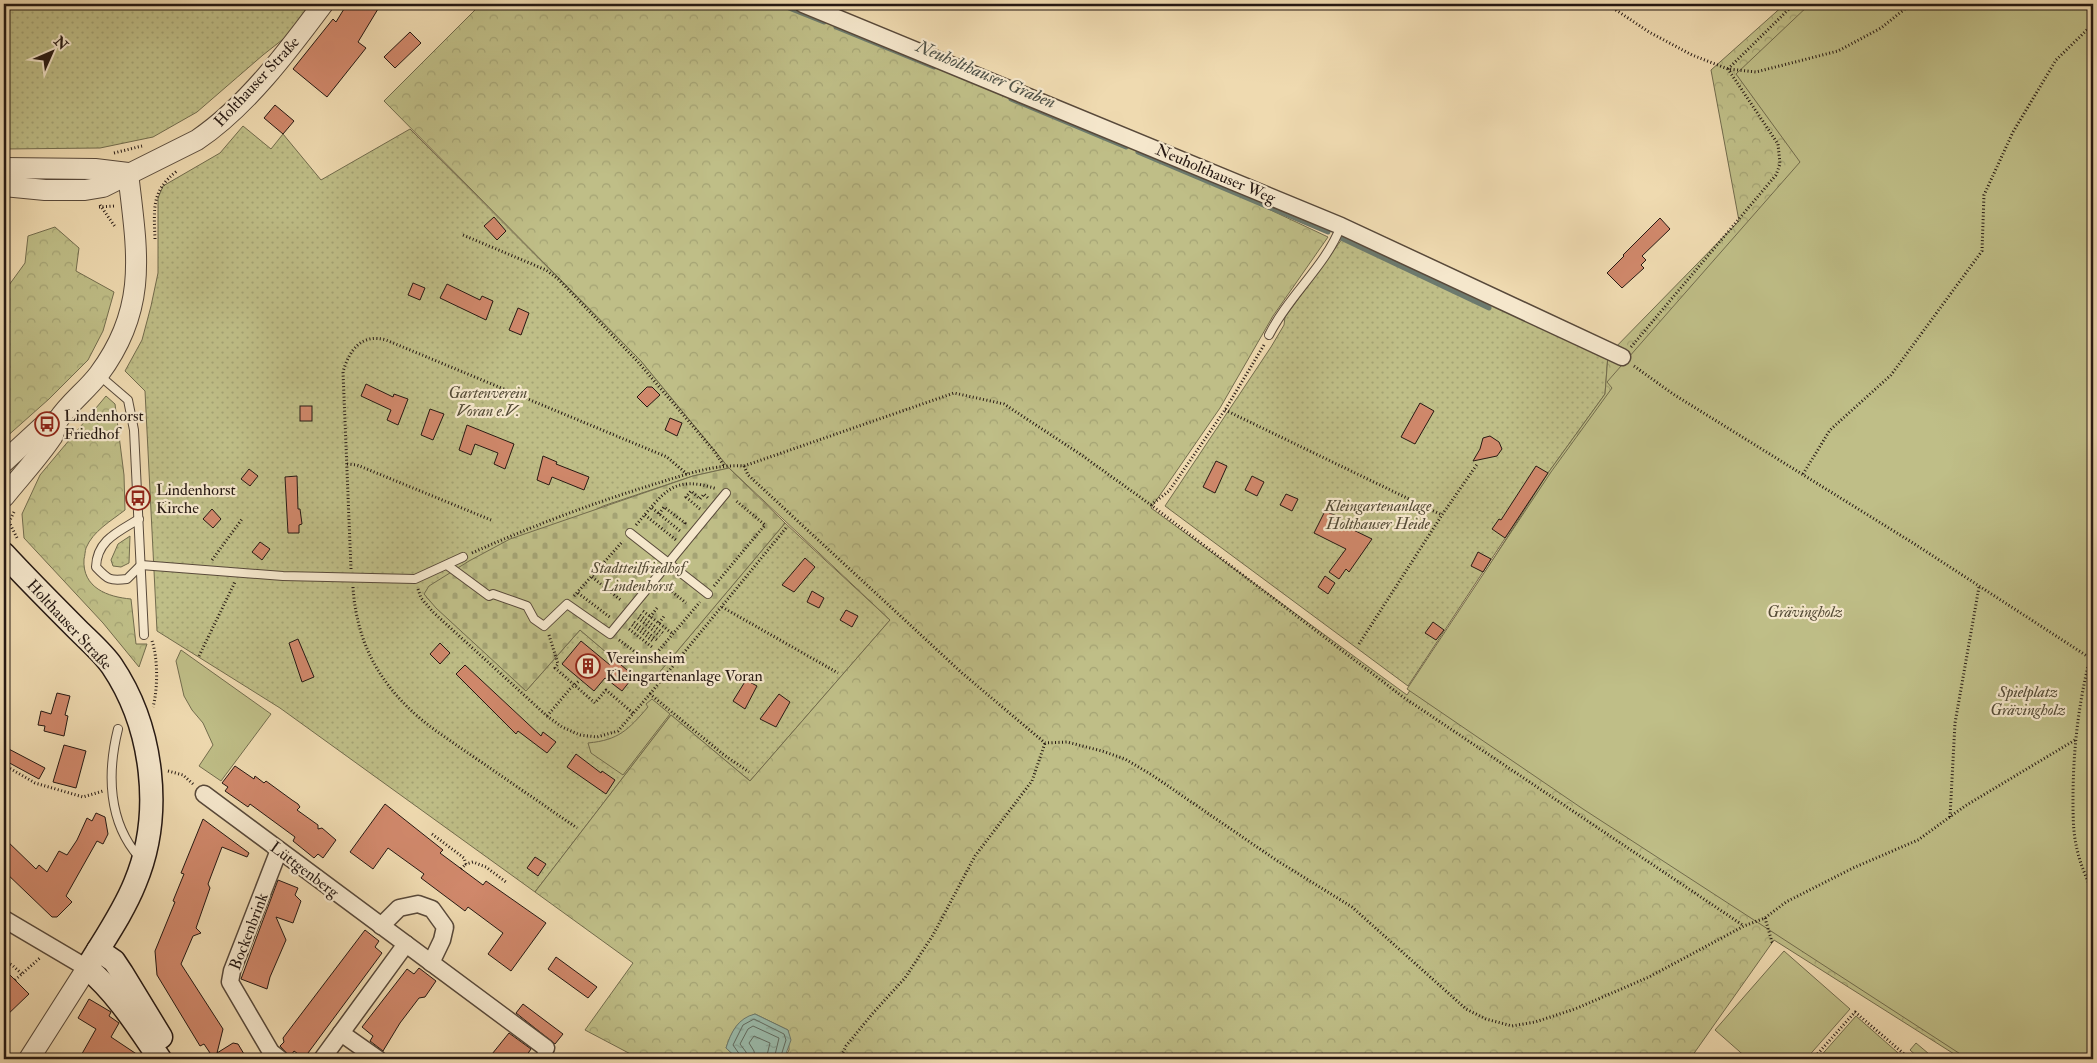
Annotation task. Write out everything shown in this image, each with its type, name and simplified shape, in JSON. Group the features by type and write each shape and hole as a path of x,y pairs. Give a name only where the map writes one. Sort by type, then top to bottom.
{"main road":[{"name":"Holthauser Straße","path":"4,554 111,664 131,698 129,727"},
{"path":"92,959 127,899 143,861 152,810 150,770 129,727"},
{"path":"92,959 101,980 118,999 160,1059"},
{"path":"92,959 114,961 174,1059"}],"street":[{"name":"Holthauser Straße","path":"4,186 45,190 85,190 103,187 128,173 160,160 209,133 246,97 286,52 323,4"},
{"name":"Neuholthauser Weg","path":"803,4 1341,226 1622,357"},
{"path":"4,168 95,169 128,173 135,233 137,274 131,310 123,334 98,374 58,420 53,436 4,497"},
{"path":"4,462 44,426 58,420"},
{"name":"Lüttgenberg","path":"204,794 406,944 542,1053"},
{"name":"Bockenbrink","path":"279,850 232,970 230,982 271,1052 280,1059"},
{"path":"381,926 399,908 418,904 432,909 445,926 442,940 432,964"},
{"path":"4,919 92,959 29,1059"},
{"path":"322,1059 406,944"},
{"path":"341,1033 378,1059"}],"lane":[{"path":"1269,335 1285,309 1328,254 1341,226"},
{"path":"98,374 128,400 134,430 144,635"},
{"path":"447,565 489,596 493,594 527,606 534,618 544,626 566,604 610,634 726,493"},
{"path":"139,519 116,533 102,545 96,556 96,567 103,576 112,581 127,579 141,565 283,576 414,579 463,557"},
{"path":"630,533 708,594"},
{"path":"129,727 112,753 111,789 120,827 133,850 143,861"}],"path":[{"path":"1607,4 1648,32 1692,55 1728,69 1756,72 1838,51 1881,28 1911,4"},
{"path":"1728,69 1794,4"},
{"path":"1803,474 1830,430 1891,375 1982,251 1984,195 2013,132 2056,60 2093,24"},
{"path":"1728,69 1778,144 1780,164 1776,175 1622,357 1673,394 1913,543 2090,658"},
{"path":"109,154 144,145"},
{"path":"148,201 155,200 163,185 179,169"},
{"path":"160,179 163,185"},
{"path":"107,207 100,207 112,220 118,236"},
{"path":"463,235 538,266 558,279 643,367 716,452 724,466"},
{"path":"1151,505 1169,491 1225,410 1269,335"},
{"path":"577,828 421,720 383,679 365,647 354,602 352,578 343,372 351,354 367,339 375,337 667,457 687,474"},
{"path":"463,557 598,501 687,474 724,466 744,466 954,393 1004,404 1080,454 1151,505 1403,697 1744,926"},
{"path":"1225,410 1442,514"},
{"path":"1359,644 1442,514 1478,463"},
{"path":"347,464 357,465 491,520"},
{"path":"744,466 748,475 962,673 1045,743 1067,742 1102,751 1125,759 1152,775 1276,860 1352,907 1466,1009 1486,1019 1512,1026 1535,1022 1576,1009 1649,977 1744,926 1765,918 1786,902 1845,872 1918,840 1950,817 2075,740"},
{"path":"566,604 669,490 687,482 706,485 726,493 765,525 649,662 610,634"},
{"path":"708,516 686,497 691,492 700,499 704,494 716,505"},
{"path":"659,514 664,507 685,524 680,530"},
{"path":"652,508 690,538"},
{"path":"645,515 684,546"},
{"path":"207,570 242,519"},
{"path":"414,579 421,598 433,612 547,716 562,727 580,735 597,737 618,731 634,714 786,528"},
{"path":"199,656 239,572"},
{"path":"592,576 631,608"},
{"path":"656,579 686,602"},
{"path":"1950,817 1955,723 1979,587"},
{"path":"578,592 618,624"},
{"path":"722,607 838,673"},
{"path":"650,617 657,608"},
{"path":"642,610 673,634"},
{"path":"659,623 665,615"},
{"path":"638,616 662,634"},
{"path":"633,623 656,641"},
{"path":"544,626 554,646 558,664 555,668 595,703 606,690 634,714"},
{"path":"628,629 652,646"},
{"path":"129,727 152,709 156,696 152,642 144,635"},
{"path":"2093,647 2075,740 2074,828 2077,850 2085,876 2093,892"},
{"path":"547,716 580,680"},
{"path":"650,694 724,755 749,772"},
{"path":"840,1059 846,1046 910,970 933,935 974,856 1032,781 1045,743"},
{"path":"4,764 35,783 83,797 111,789"},
{"path":"432,834 464,858 466,864"},
{"path":"461,869 466,864 473,862 486,867 506,882"},
{"path":"1765,918 1774,944"},
{"path":"15,980 43,955"},
{"path":"4,961 22,974"},
{"path":"1813,1059 1855,1012 1910,1059"}],"green space":[{"path":"6,4 323,4 315,14 263,55 197,112 153,137 100,148 4,149 4,7"},
{"name":"Spielplatz Grävingholz","path":"481,4 803,4 1100,130 1328,237 1273,316 1220,408 1151,508 1407,695 1548,473 1605,394 1608,355 1739,221 1711,70 1785,4 2093,4 2093,1059 1962,1059 1774,940 1690,1059 784,1059 789,1050 788,1030 755,1014 739,1023 728,1041 726,1048 738,1059 640,1059 585,1030 633,963 535,892 671,715 750,781 890,620 729,468 641,361 384,101"},
{"name":"Grävingholz","path":"1810,4 2093,4 2093,1059 1968,1059 1583,809 1407,689 1551,472 1612,388 1607,382 1800,162 1736,74"},
{"name":"Gartenverein Voran e.V.","path":"243,126 271,149 283,134 321,180 410,129 641,361 729,468 693,476 603,506 426,597 526,691 580,630 647,687 785,523 890,620 750,781 671,715 535,892 280,708 157,631 145,391 125,371 142,340 158,273 158,198 163,186 220,153"},
{"path":"55,227 79,248 76,271 114,292 103,331 88,360 49,399 4,439 4,292 25,263 28,236"},
{"name":"Kleingartenanlage Holthauser Heide","path":"1345,235 1608,354 1605,394 1548,473 1408,686 1165,506 1271,347 1284,325 1285,317"},
{"path":"106,396 115,404 124,475 125,510 93,536 85,551 85,569 87,577 98,589 114,596 131,599 136,644 147,644 139,667 103,623 24,538 22,514 40,475"},
{"name":"Stadtteilfriedhof Lindenhorst","path":"729,468 785,523 647,687 580,630 526,691 436,608 424,594 429,586 469,561 510,539 693,476"},
{"path":"130,536 129,563 121,567 113,566 111,560 118,544"},
{"path":"181,650 271,714 221,781 199,766 213,745 203,723 192,710 184,696 176,661"},
{"path":"652,699 670,714 623,775 591,753 588,743 608,739 628,728 648,707 646,704"},
{"path":"1784,951 1850,1009 1806,1059 1748,1059 1715,1030"},
{"path":"1856,1016 1905,1059 1818,1059"},
{"path":"1916,1043 1935,1059 1920,1059 1910,1050"}],"water":[{"path":"755,1014 788,1030 791,1040 784,1059 738,1059 726,1048 736,1026 744,1019"}],"building":[{"path":"347,4 381,4 358,42 366,48 327,97 293,69 333,19 336,22"},
{"path":"410,32 421,43 395,68 384,57"},
{"path":"275,105 294,121 283,134 264,118"},
{"path":"494,217 506,231 497,240 484,226"},
{"path":"1660,218 1670,229 1642,256 1646,260 1641,265 1644,268 1622,288 1607,273"},
{"path":"413,283 425,288 420,300 408,295"},
{"path":"447,284 480,300 482,296 493,301 486,320 440,298"},
{"path":"518,308 529,313 521,335 509,330"},
{"path":"366,384 393,397 394,394 408,399 398,425 387,420 391,410 361,396"},
{"path":"647,387 652,387 660,395 647,407 637,397"},
{"path":"1420,403 1434,411 1415,444 1401,437"},
{"path":"300,406 312,406 312,421 300,421"},
{"path":"430,409 444,414 433,440 421,435"},
{"path":"670,418 682,423 677,436 665,430"},
{"path":"467,425 514,444 505,469 494,464 498,453 475,444 471,455 459,450"},
{"path":"1490,436 1499,442 1502,449 1497,456 1473,461 1480,449 1483,438"},
{"path":"543,456 557,462 556,464 589,477 584,490 552,477 549,485 537,480"},
{"path":"1216,461 1227,466 1215,493 1203,487"},
{"path":"1536,466 1548,473 1505,538 1492,529 1499,519 1501,520"},
{"path":"249,469 258,476 250,486 241,479"},
{"path":"297,476 298,509 300,509 302,524 299,525 299,533 288,533 285,477"},
{"path":"1252,476 1264,482 1257,496 1245,490"},
{"path":"1286,494 1298,499 1292,511 1280,505"},
{"path":"212,509 221,519 213,528 203,519"},
{"path":"1325,511 1339,517 1337,522 1372,539 1349,572 1346,569 1339,579 1329,572 1346,549 1314,533"},
{"path":"260,542 270,549 262,560 252,552"},
{"path":"1478,552 1491,559 1483,572 1471,566"},
{"path":"805,558 815,567 794,592 782,585"},
{"path":"1325,576 1335,583 1328,594 1318,587"},
{"path":"812,591 824,598 819,608 807,602"},
{"path":"846,610 858,616 852,627 840,620"},
{"path":"1433,622 1444,630 1436,640 1425,633"},
{"path":"298,639 314,677 302,682 289,643"},
{"name":"Vereinsheim Kleingartenanlage Voran","path":"581,641 610,665 614,659 634,676 622,691 605,678 594,691 562,664"},
{"path":"440,643 450,653 440,664 430,654"},
{"path":"465,665 541,736 543,732 556,742 547,753 518,731 516,734 456,674"},
{"path":"746,680 757,686 745,709 733,701"},
{"path":"57,693 70,696 65,715 68,716 64,736 44,731 45,726 38,725 41,711 51,714"},
{"path":"779,694 790,702 776,727 760,719"},
{"path":"64,745 86,751 76,788 53,782"},
{"path":"5,747 45,768 39,779 4,760"},
{"path":"576,754 601,773 602,771 615,780 606,794 567,767"},
{"path":"235,766 254,779 255,776 264,783 266,781 298,804 300,807 297,810 318,825 318,829 322,828 336,840 323,858 318,854 314,858 293,841 295,837 250,804 248,807 225,791 228,787 222,783"},
{"path":"385,804 443,850 440,853 483,885 486,881 546,923 511,971 488,954 503,933 468,907 465,911 421,878 424,874 388,848 373,869 350,852"},
{"path":"96,813 105,817 108,834 103,844 97,841 66,896 72,902 57,917 52,917 4,871 4,838 36,869 39,865 47,872 59,851 67,855 77,840 87,818 92,821"},
{"path":"203,819 249,853 247,857 222,847 208,884 210,888 196,928 201,933 193,936 181,964 223,1029 217,1053 233,1043 238,1044 247,1059 207,1059 212,1056 204,1044 200,1046 157,975 155,951 175,902 173,901 184,874 181,873"},
{"path":"535,857 546,864 538,876 527,868"},
{"path":"278,880 298,888 295,895 301,901 293,923 276,917 286,940 270,977 267,989 241,979"},
{"path":"365,930 379,941 375,947 382,953 304,1058 294,1051 290,1057 280,1046 284,1042 283,1038"},
{"path":"556,957 597,987 588,998 548,969"},
{"path":"419,968 436,981 425,997 419,998 400,1023 383,1051 370,1041 373,1036 362,1027 407,969 414,974"},
{"path":"4,969 29,994 4,1018"},
{"path":"89,999 111,1012 109,1016 119,1023 111,1037 144,1059 79,1059 96,1029 78,1018"},
{"path":"523,1004 563,1034 555,1044 516,1013"},
{"path":"509,1033 531,1049 524,1059 488,1059"}],"waterway":[{"name":"Neuholthauser Graben","path":"779,4 824,22"},
{"name":"Neuholthauser Graben","path":"836,27 934,67"},
{"name":"Neuholthauser Graben","path":"1011,99 1126,147"},
{"name":"Neuholthauser Graben","path":"1138,152 1328,232"},
{"name":"Neuholthauser Graben","path":"1341,238 1489,308"}],"place":[{"name":"Lindenhorst Friedhof","path":"47,424"},
{"name":"Lindenhorst Kirche","path":"138,498"},
{"name":"Vereinsheim Kleingartenanlage Voran","path":"588,666"}]}
